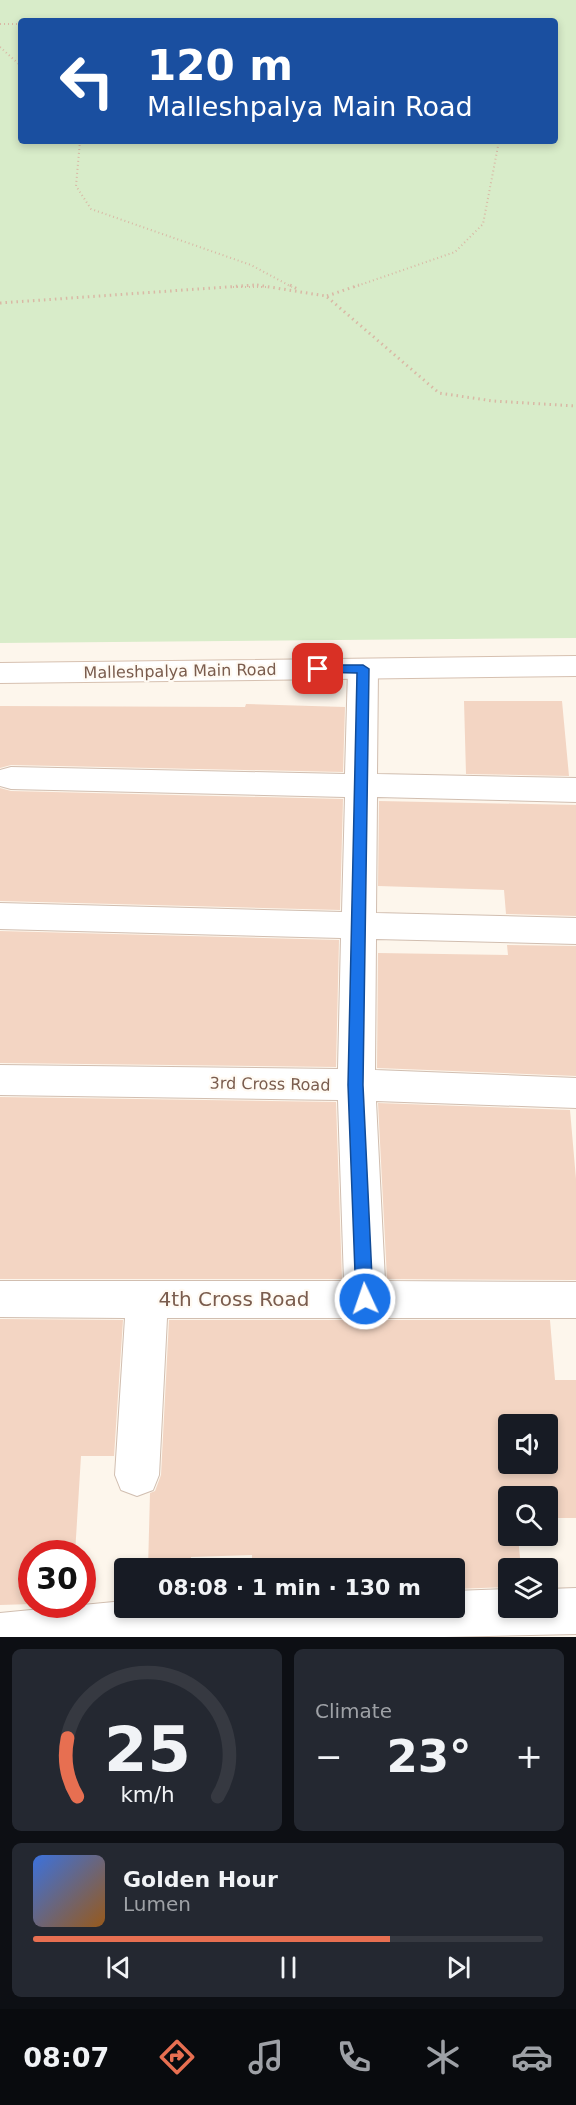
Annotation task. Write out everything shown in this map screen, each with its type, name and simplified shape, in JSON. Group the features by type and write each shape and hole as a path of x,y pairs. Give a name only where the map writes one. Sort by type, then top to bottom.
{"street":[{"name":"Malleshpalya Main Road","path":"0,673 576,666"},
{"path":"363,669 356,1085 365,1299"},
{"path":"11,778 576,790"},
{"path":"0,916 576,931"},
{"name":"3rd Cross Road","path":"0,1080 356,1085 576,1094"},
{"name":"4th Cross Road","path":"0,1299 576,1300"},
{"path":"137,1475 147,1299"},
{"path":"0,1636 164,1620 576,1611"}],"path":[{"path":"0,24 18,24"},
{"path":"0,47 18,63"},
{"path":"80,144 76,186 91,208 250,265 303,292"},
{"path":"0,303 256,285 326,296 455,252 483,224 498,144"},
{"path":"326,296 440,393 493,401 576,406"}],"green space":[{"path":"0,0 576,0 576,638 0,643"}],"building":[{"path":"464,701 562,701 569,776 466,774"},
{"path":"246,704 345,707 343,772 11,765 0,768 0,706 245,707"},
{"path":"0,788 11,791 343,799 340,910 0,901"},
{"path":"379,801 576,805 576,916 506,914 504,890 378,886"},
{"path":"0,931 339,940 336,1067 0,1063"},
{"path":"507,945 576,946 576,1076 377,1068 378,953 508,955"},
{"path":"0,1097 336,1102 342,1279 0,1279"},
{"path":"378,1103 570,1110 576,1179 576,1280 387,1279"},
{"path":"0,1319 123,1320 114,1456 81,1456 76,1540 18,1540 18,1604 0,1605"},
{"path":"169,1320 550,1320 555,1380 576,1380 576,1518 558,1518 558,1486 498,1486 498,1546 519,1546 520,1558 498,1558 498,1587 465,1589 465,1558 252,1558 252,1555 148,1558 150,1493 155,1491 161,1475"}],"route":[{"path":"318,669 363,669 356,1085 365,1299"}]}
